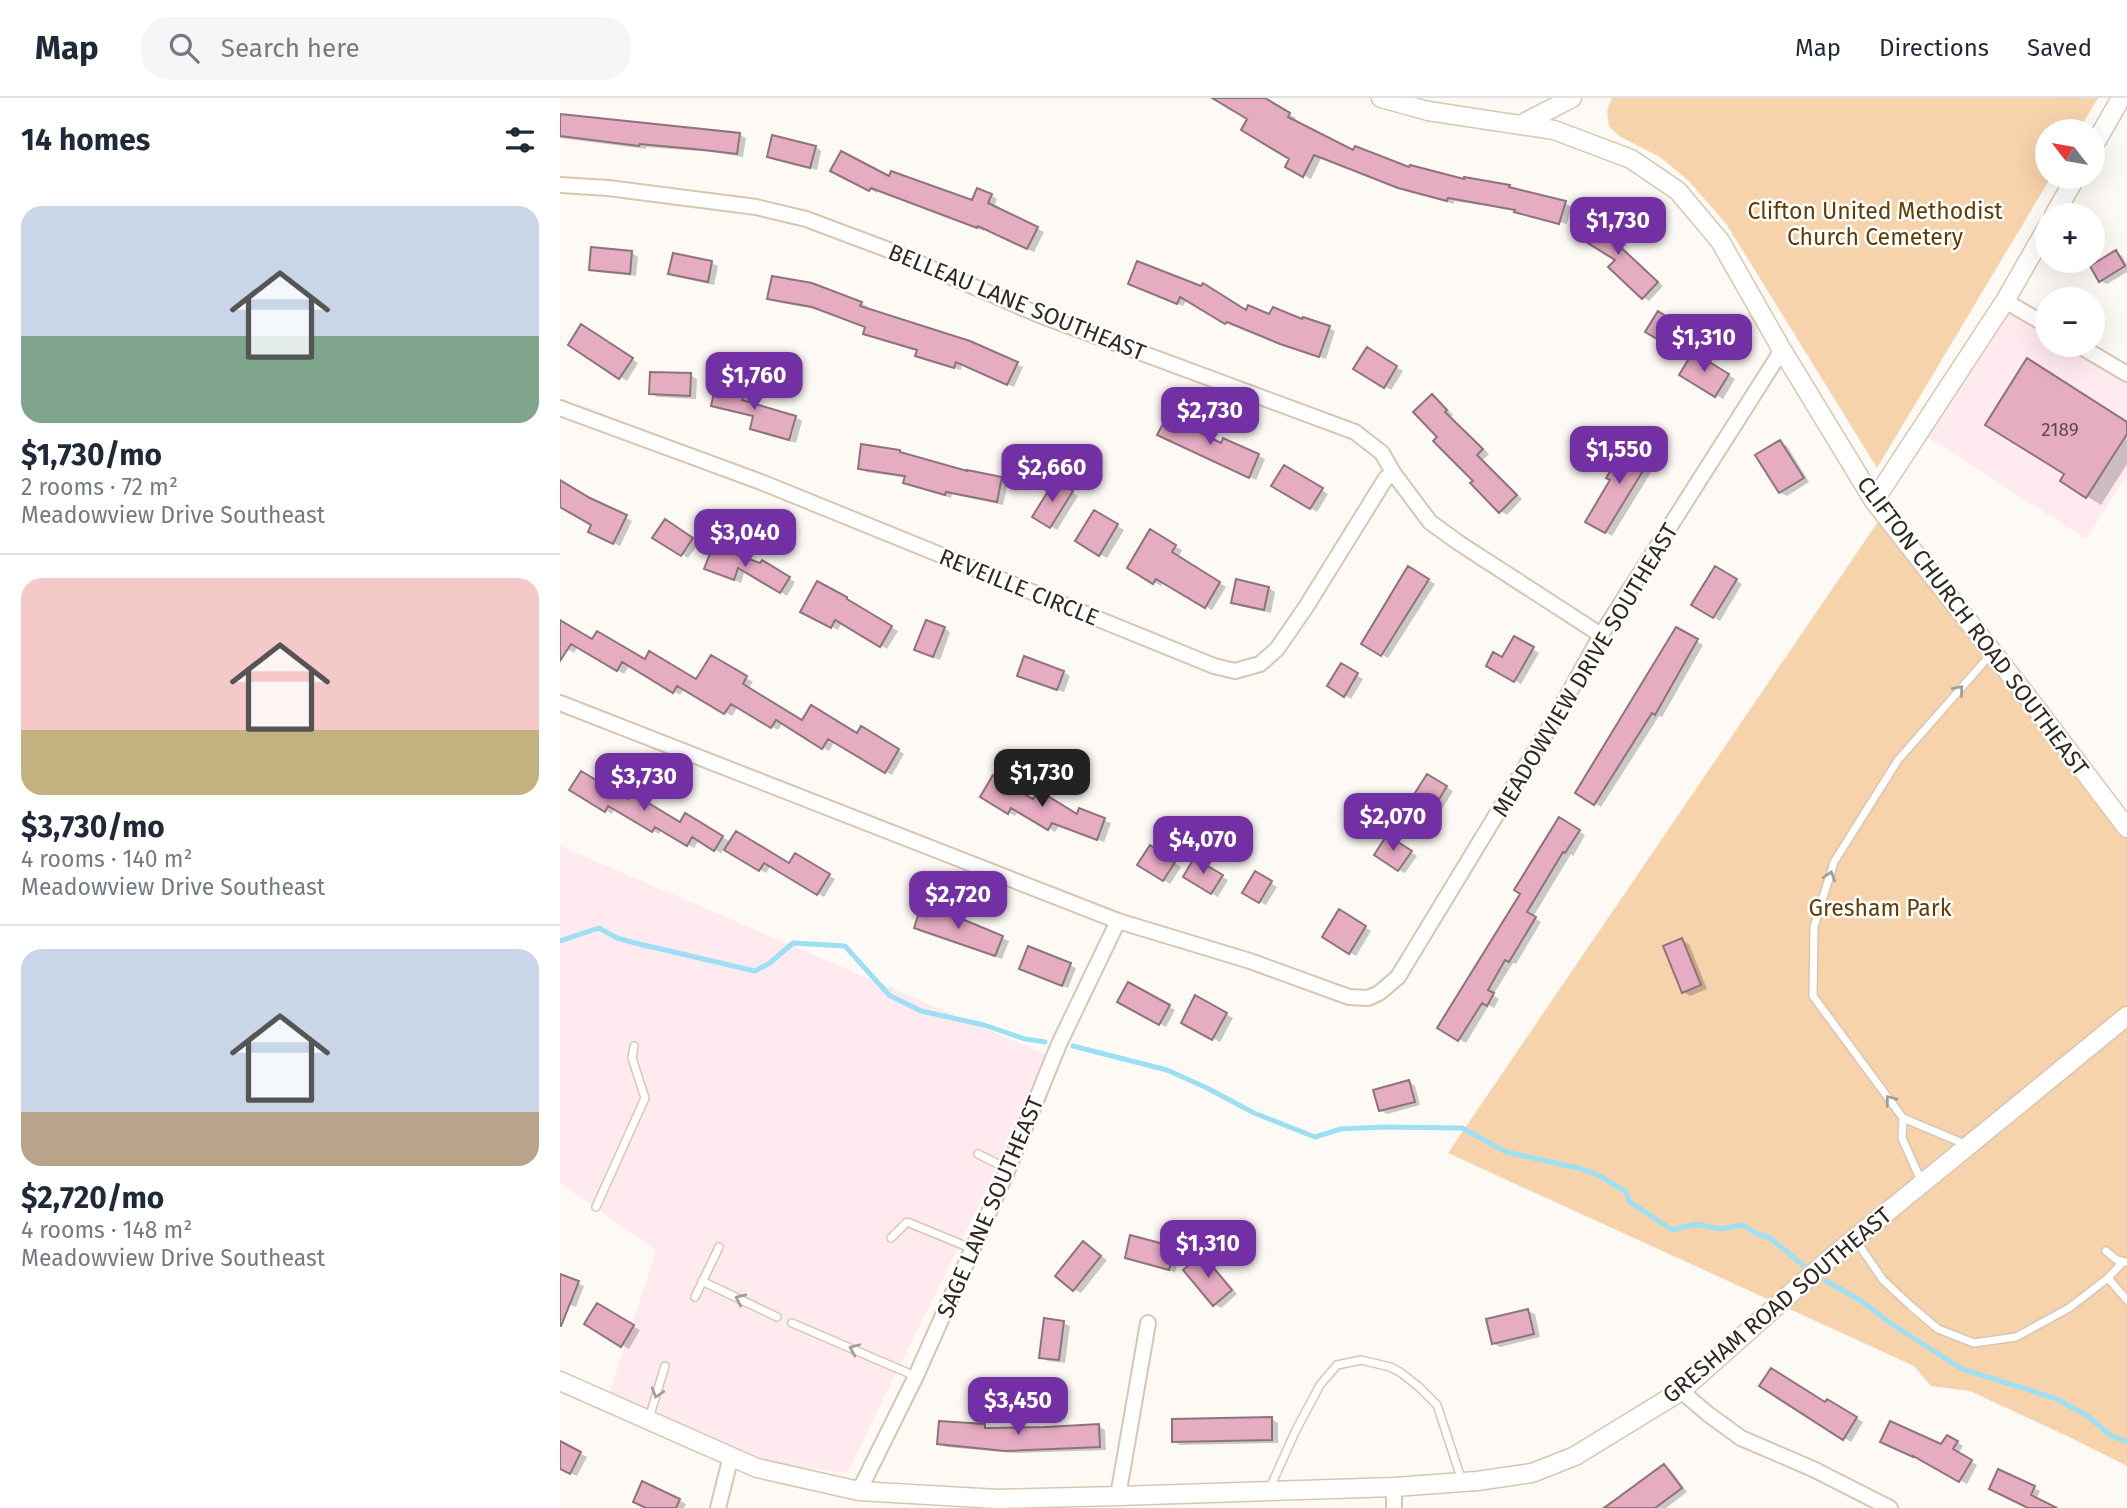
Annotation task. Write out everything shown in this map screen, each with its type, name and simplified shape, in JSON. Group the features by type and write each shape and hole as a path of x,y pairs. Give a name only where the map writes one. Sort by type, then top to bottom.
{"street":[{"name":"CLIFTON CHURCH ROAD SOUTHEAST","path":"1381,98 1428,111 1554,130 1631,159 1678,191 1720,241 1782,350 1874,501 2127,828"},
{"path":"1520,125 1572,98"},
{"path":"2105,126 2121,98"},
{"name":"BELLEAU LANE SOUTHEAST","path":"560,185 608,188 755,207 806,219 886,248 1042,316 1355,432 1382,453 1394,474 1430,522 1601,635"},
{"path":"1874,501 2005,301 2035,249"},
{"path":"2005,301 2035,318"},
{"name":"MEADOWVIEW DRIVE SOUTHEAST","path":"560,703 1118,921 1250,961 1349,997 1368,998 1379,993 1398,977 1555,718 1601,635 1782,350"},
{"path":"2099,357 2127,373"},
{"name":"REVEILLE CIRCLE","path":"560,408 761,482 1213,666 1234,671 1260,664 1277,649 1386,478 1394,474"},
{"name":"SAGE LANE SOUTHEAST","path":"859,1491 916,1376 1008,1169 1059,1044 1118,921"},
{"name":"GRESHAM ROAD SOUTHEAST","path":"560,1381 757,1468 859,1491 997,1504 1118,1496 1394,1487 1532,1473 1575,1456 1681,1391 1854,1238 2127,1016"},
{"path":"1118,1496 1149,1323"},
{"path":"1681,1391 1741,1438 1813,1469 1890,1508"},
{"path":"718,1508 731,1456"},
{"path":"1394,1487 1394,1508"}],"lane":[{"path":"1968,1146 1903,1118 1813,996 1814,927 1834,862 1898,760 1993,652"},
{"path":"596,1208 645,1098 632,1058 634,1046"},
{"path":"1903,1118 1902,1138 1922,1183"},
{"path":"978,1154 1008,1169"},
{"path":"891,1238 907,1222 972,1250"},
{"path":"1854,1238 1883,1280 1912,1307 1938,1329 1974,1343 2016,1337 2069,1308 2125,1262"},
{"path":"695,1297 719,1247"},
{"path":"2106,1251 2117,1260 2125,1262"},
{"path":"2108,1278 2127,1300"},
{"path":"702,1281 777,1317"},
{"path":"792,1323 916,1376"},
{"path":"1269,1491 1295,1432 1320,1385 1337,1365 1361,1360 1400,1372 1437,1405 1463,1482"},
{"path":"648,1420 665,1366"}],"shaded area":[{"path":"2001,296 2035,315 2035,357 2105,355 2127,368 2127,475 2086,539 1918,431"},
{"path":"560,846 1052,1057 847,1473 756,1461 606,1404 656,1251 560,1183"}],"green space":[{"name":"Clifton United Methodist Church Cemetery","path":"1612,98 2098,98 2085,119 2035,119 2035,189 2044,189 1877,468 1727,225 1689,181 1660,157 1619,136 1609,126 1607,111"},
{"name":"Gresham Park","path":"1886,510 2127,819 2127,1466 1970,1391 1931,1386 1914,1366 1448,1153"}],"building":[{"path":"1212,98 1265,98 1290,113 1288,117 1353,150 1355,146 1409,167 1410,165 1464,179 1510,185 1509,187 1566,201 1559,224 1514,212 1515,210 1448,198 1447,201 1398,188 1314,155 1303,177 1285,167 1289,159 1241,130 1247,119"},
{"path":"560,114 740,133 737,154 560,136"},
{"path":"772,135 816,146 810,168 767,157"},
{"path":"841,151 889,176 891,171 972,200 977,188 992,194 988,203 1038,227 1027,249 978,226 977,228 871,188 869,191 830,171"},
{"path":"1591,215 1618,232 1613,240 1658,282 1642,299 1608,267 1615,260 1578,237"},
{"path":"591,247 632,251 630,274 589,270"},
{"path":"2116,250 2125,266 2099,282 2094,273 2105,273 2105,257"},
{"path":"673,253 712,261 708,282 668,274"},
{"path":"1137,261 1201,286 1203,283 1246,310 1248,305 1269,314 1273,307 1302,319 1303,317 1330,326 1319,357 1227,322 1225,324 1180,297 1177,304 1128,284"},
{"path":"772,276 812,283 862,302 860,306 970,341 1018,362 1007,385 956,362 954,368 915,356 917,350 863,334 865,327 812,307 767,299"},
{"path":"1658,311 1686,329 1674,349 1645,332"},
{"path":"581,324 633,358 619,379 568,345"},
{"path":"1367,347 1397,366 1384,388 1353,369"},
{"path":"1693,352 1729,374 1715,397 1679,375"},
{"path":"2027,358 2127,422 2127,434 2086,498 2060,481 2064,474 1985,425"},
{"path":"650,372 691,373 690,396 649,394"},
{"path":"716,383 744,390 742,400 796,416 789,440 750,429 753,416 711,406"},
{"path":"1432,394 1447,410 1445,412 1483,449 1477,455 1517,495 1499,513 1470,483 1473,481 1433,441 1437,437 1413,412"},
{"path":"1167,416 1221,443 1223,438 1259,454 1249,478 1157,435"},
{"path":"1780,440 1804,478 1779,493 1755,455"},
{"path":"1629,441 1652,456 1605,533 1585,522 1610,480 1606,478"},
{"path":"861,444 900,450 967,471 1002,477 997,502 946,492 945,495 903,483 905,476 858,469"},
{"path":"1284,465 1323,488 1310,509 1271,486"},
{"path":"560,480 627,515 613,544 588,532 591,525 560,507"},
{"path":"1055,480 1073,491 1050,528 1032,517"},
{"path":"1094,510 1118,524 1099,556 1075,541"},
{"path":"665,519 693,538 681,556 652,538"},
{"path":"1150,529 1176,545 1172,552 1220,582 1205,608 1156,579 1153,584 1127,568"},
{"path":"713,546 760,563 762,560 790,577 780,593 738,568 734,580 704,569"},
{"path":"1408,566 1429,579 1381,656 1361,644"},
{"path":"1715,566 1737,579 1713,618 1691,605"},
{"path":"1236,579 1269,587 1264,610 1231,603"},
{"path":"817,581 892,626 880,647 835,620 831,628 800,612"},
{"path":"560,620 592,639 597,631 645,659 649,651 696,679 711,655 747,676 743,684 802,720 811,705 857,733 861,726 899,749 885,773 828,739 822,749 776,720 771,728 731,704 724,714 677,686 673,693 622,662 617,671 571,644 560,661"},
{"path":"926,620 945,627 933,657 914,650"},
{"path":"1676,627 1698,639 1655,715 1652,713 1594,805 1575,793"},
{"path":"1514,636 1534,647 1514,682 1486,666 1493,652 1502,657"},
{"path":"1024,656 1064,671 1057,690 1017,676"},
{"path":"1341,663 1358,673 1344,697 1327,686"},
{"path":"581,771 628,799 632,793 680,822 685,813 723,836 714,851 692,837 687,846 655,827 652,832 608,806 605,812 569,790"},
{"path":"1427,774 1447,786 1427,819 1406,807"},
{"path":"993,775 1033,799 1038,790 1077,814 1079,808 1105,818 1097,840 1052,823 1048,830 1011,808 1008,814 980,797"},
{"path":"1559,817 1580,830 1565,853 1563,852 1527,912 1536,917 1509,962 1505,960 1488,990 1494,993 1487,1006 1482,1003 1458,1041 1437,1028 1520,894 1514,890"},
{"path":"736,831 789,863 795,853 830,874 817,895 764,863 759,871 724,850"},
{"path":"1387,835 1412,851 1398,871 1374,855"},
{"path":"1150,845 1175,862 1163,881 1137,865"},
{"path":"1194,858 1223,875 1211,894 1183,877"},
{"path":"1255,871 1272,881 1259,903 1242,893"},
{"path":"921,906 1003,936 995,956 914,928"},
{"path":"1339,909 1366,926 1349,954 1322,937"},
{"path":"1682,938 1701,985 1682,993 1663,946"},
{"path":"1028,946 1071,963 1062,986 1019,969"},
{"path":"1128,982 1170,1005 1159,1025 1117,1002"},
{"path":"1195,995 1227,1013 1212,1040 1181,1023"},
{"path":"1409,1080 1415,1102 1379,1111 1373,1090"},
{"path":"1130,1235 1175,1247 1169,1270 1125,1258"},
{"path":"1083,1241 1101,1256 1073,1291 1055,1276"},
{"path":"1202,1254 1232,1290 1213,1306 1183,1270"},
{"path":"560,1274 579,1281 561,1326 560,1326"},
{"path":"597,1303 634,1325 621,1347 584,1324"},
{"path":"1528,1309 1534,1334 1492,1344 1486,1319"},
{"path":"1044,1318 1064,1321 1059,1360 1039,1358"},
{"path":"1771,1368 1825,1402 1827,1399 1857,1417 1843,1440 1759,1386"},
{"path":"1272,1417 1272,1440 1172,1442 1172,1419"},
{"path":"939,1421 985,1424 985,1428 1099,1424 1100,1447 1005,1451 937,1444"},
{"path":"1890,1421 1941,1444 1947,1435 1958,1441 1953,1449 1972,1460 1959,1482 1913,1456 1880,1442"},
{"path":"560,1441 581,1452 570,1474 560,1469"},
{"path":"1664,1464 1682,1488 1655,1508 1604,1508"},
{"path":"1998,1469 2035,1486 2031,1495 2057,1508 2028,1508 1989,1489"},
{"path":"642,1481 680,1499 676,1508 646,1508 633,1502"}],"waterway":[{"path":"560,941 599,928 617,938 635,943 755,971 770,963 793,943 845,946 889,995 921,1011 1045,1042"},
{"path":"1073,1046 1167,1070 1254,1113 1315,1137 1341,1129 1462,1128 1506,1152 1598,1175 1625,1191 1630,1202 1672,1230 1696,1224 1720,1229 1743,1225 1770,1238 1803,1265"},
{"path":"1826,1281 1860,1300 1893,1325 1962,1369 2057,1399 2086,1415 2110,1435 2127,1442"}]}
